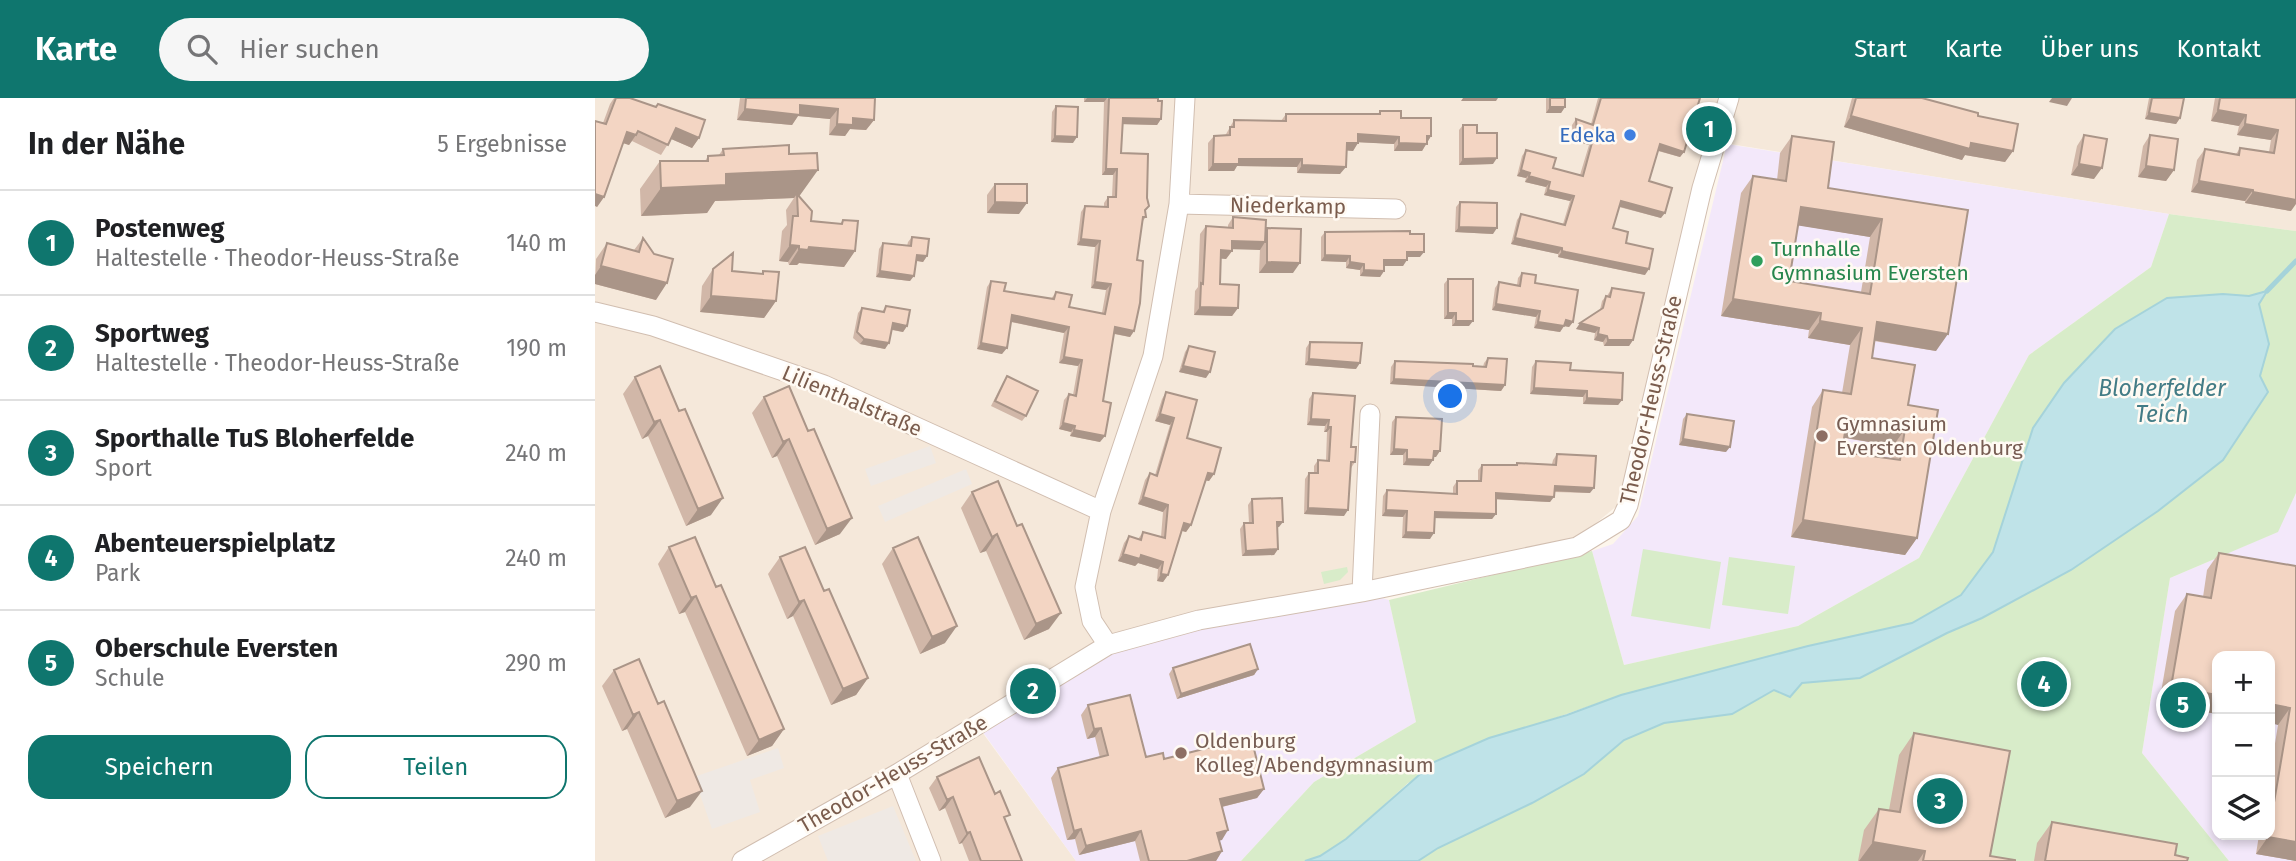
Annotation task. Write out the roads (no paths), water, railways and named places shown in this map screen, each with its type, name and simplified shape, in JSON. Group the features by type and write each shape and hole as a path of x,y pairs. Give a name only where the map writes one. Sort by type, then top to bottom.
{"street":[{"path":"1108,645 1093,621 1085,587 1101,510 1153,356 1179,204 1185,98"},
{"name":"Theodor-Heuss-Straße","path":"742,861 897,774 1108,645 1199,620 1361,592 1577,547 1621,520 1628,505 1702,188 1729,98"},
{"name":"Niederkamp","path":"1179,204 1397,209"},
{"name":"Lilienthalstraße","path":"595,312 653,326 824,385 1101,510"},
{"path":"1361,592 1370,414"},
{"path":"897,774 931,861"}],"water":[{"name":"Bloherfelder Teich","path":"2267,291 2259,304 2269,344 2260,376 2268,392 2223,460 2158,511 2071,570 1982,618 1860,678 1802,683 1790,697 1774,690 1732,714 1664,723 1624,740 1584,774 1532,803 1438,848 1418,861 1305,861 1320,856 1346,839 1434,762 1489,738 1567,715 1621,695 1808,646 1912,623 1961,595 1993,552 2033,428 2064,383 2115,329 2167,298 2223,294 2249,296"}],"waterway":[{"path":"2267,291 2296,261"}],"place":[{"name":"Postenweg","path":"1709,129"},
{"name":"Edeka","path":"1630,135"},
{"name":"Turnhalle Gymnasium Eversten","path":"1757,261"},
{"name":"Gymnasium Eversten Oldenburg","path":"1822,436"},
{"name":"Abenteuerspielplatz","path":"2044,684"},
{"name":"Sportweg","path":"1033,691"},
{"name":"Oberschule Eversten","path":"2183,705"},
{"name":"Oldenburg Kolleg/Abendgymnasium","path":"1181,753"},
{"name":"Sporthalle TuS Bloherfelde","path":"1940,801"}]}
